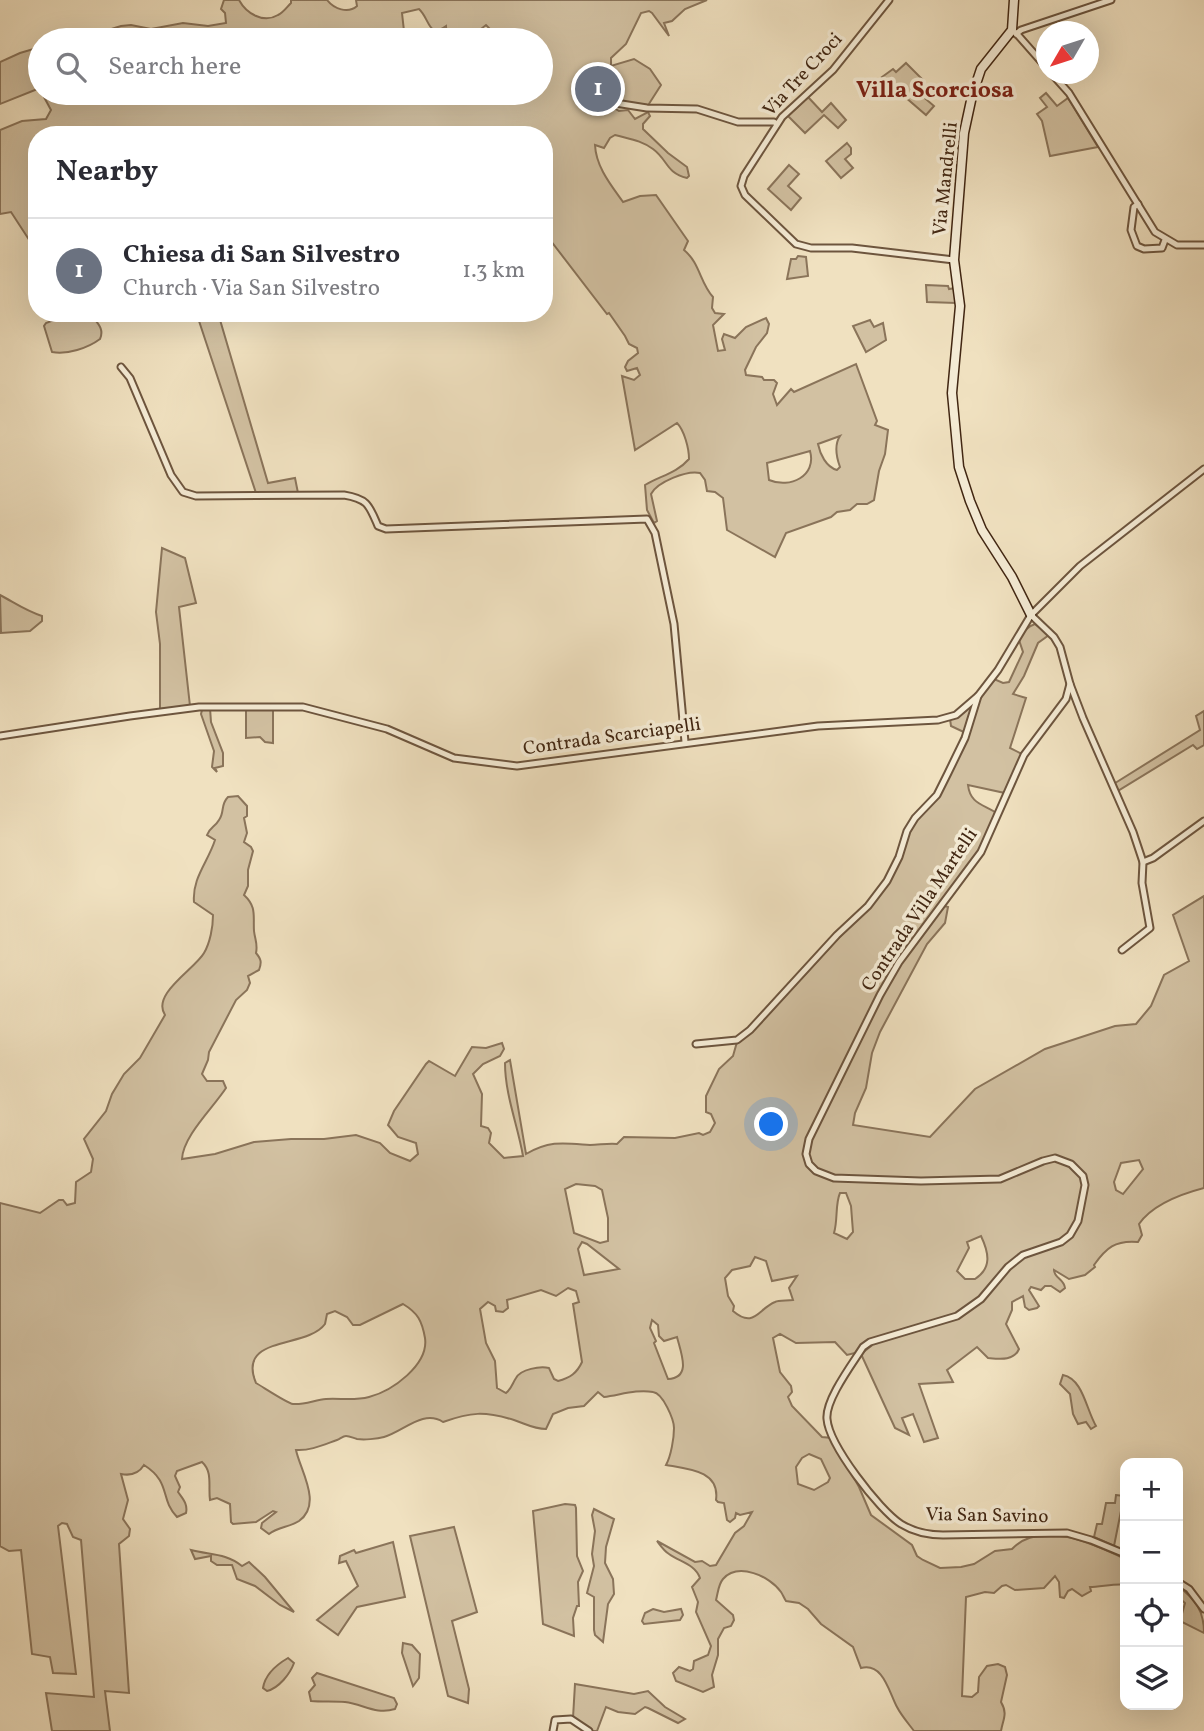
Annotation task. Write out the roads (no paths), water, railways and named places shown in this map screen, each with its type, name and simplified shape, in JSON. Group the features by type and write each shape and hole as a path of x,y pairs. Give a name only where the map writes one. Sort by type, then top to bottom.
{"street":[{"name":"Via Tre Croci","path":"889,0 833,70 777,124 744,176 741,186 746,195 796,244 811,248 852,248 954,260"},
{"path":"1014,0 1014,32 1036,56"},
{"path":"1014,32 1111,0"},
{"name":"Via Mandrelli","path":"1014,32 986,61 972,96 961,155 954,260 960,306 952,393 959,467 982,530 1012,577 1031,615"},
{"path":"1061,84 1155,232 1177,245 1204,245"},
{"path":"590,99 647,108 696,108 738,122 777,124"},
{"path":"1138,204 1134,207 1131,228 1138,246 1162,248 1165,240"},
{"path":"121,366 130,378 171,475 183,492 196,496 360,497 369,505 378,526 386,529 633,517 647,519 655,533 674,624 685,742"},
{"path":"696,1044 737,1040 750,1030 830,942 868,906 887,881 900,857 907,831 915,818 937,795 965,738 978,696 998,670 1031,615 1080,566 1204,468"},
{"path":"1031,615 1054,637 1060,647 1070,684 1133,832 1143,862 1142,883 1150,928 1122,950"},
{"name":"Contrada Villa Martelli","path":"863,1484 846,1461 830,1430 827,1418 829,1404 863,1347 870,1342 957,1316 981,1299 1008,1266 1023,1255 1062,1242 1070,1236 1078,1221 1085,1185 1083,1176 1071,1164 1060,1159 1043,1161 1000,1179 921,1181 834,1178 816,1171 809,1164 806,1154 809,1139 880,995 899,962 981,852 1024,755 1066,699 1070,684"},
{"name":"Contrada Scarciapelli","path":"0,736 199,707 303,707 387,729 454,758 517,766 818,726 938,720 956,715 978,696"},
{"path":"1143,862 1153,858 1204,821"},
{"name":"Via San Savino","path":"863,1484 883,1510 916,1531 943,1535 1067,1533 1120,1553"},
{"path":"1181,1584 1189,1589 1204,1609"},
{"path":"553,1731 555,1720 571,1719 589,1731"}],"place":[{"name":"Chiesa di San Silvestro","path":"598,89"}],"district":[{"name":"Villa Scorciosa","path":"935,91"}]}
